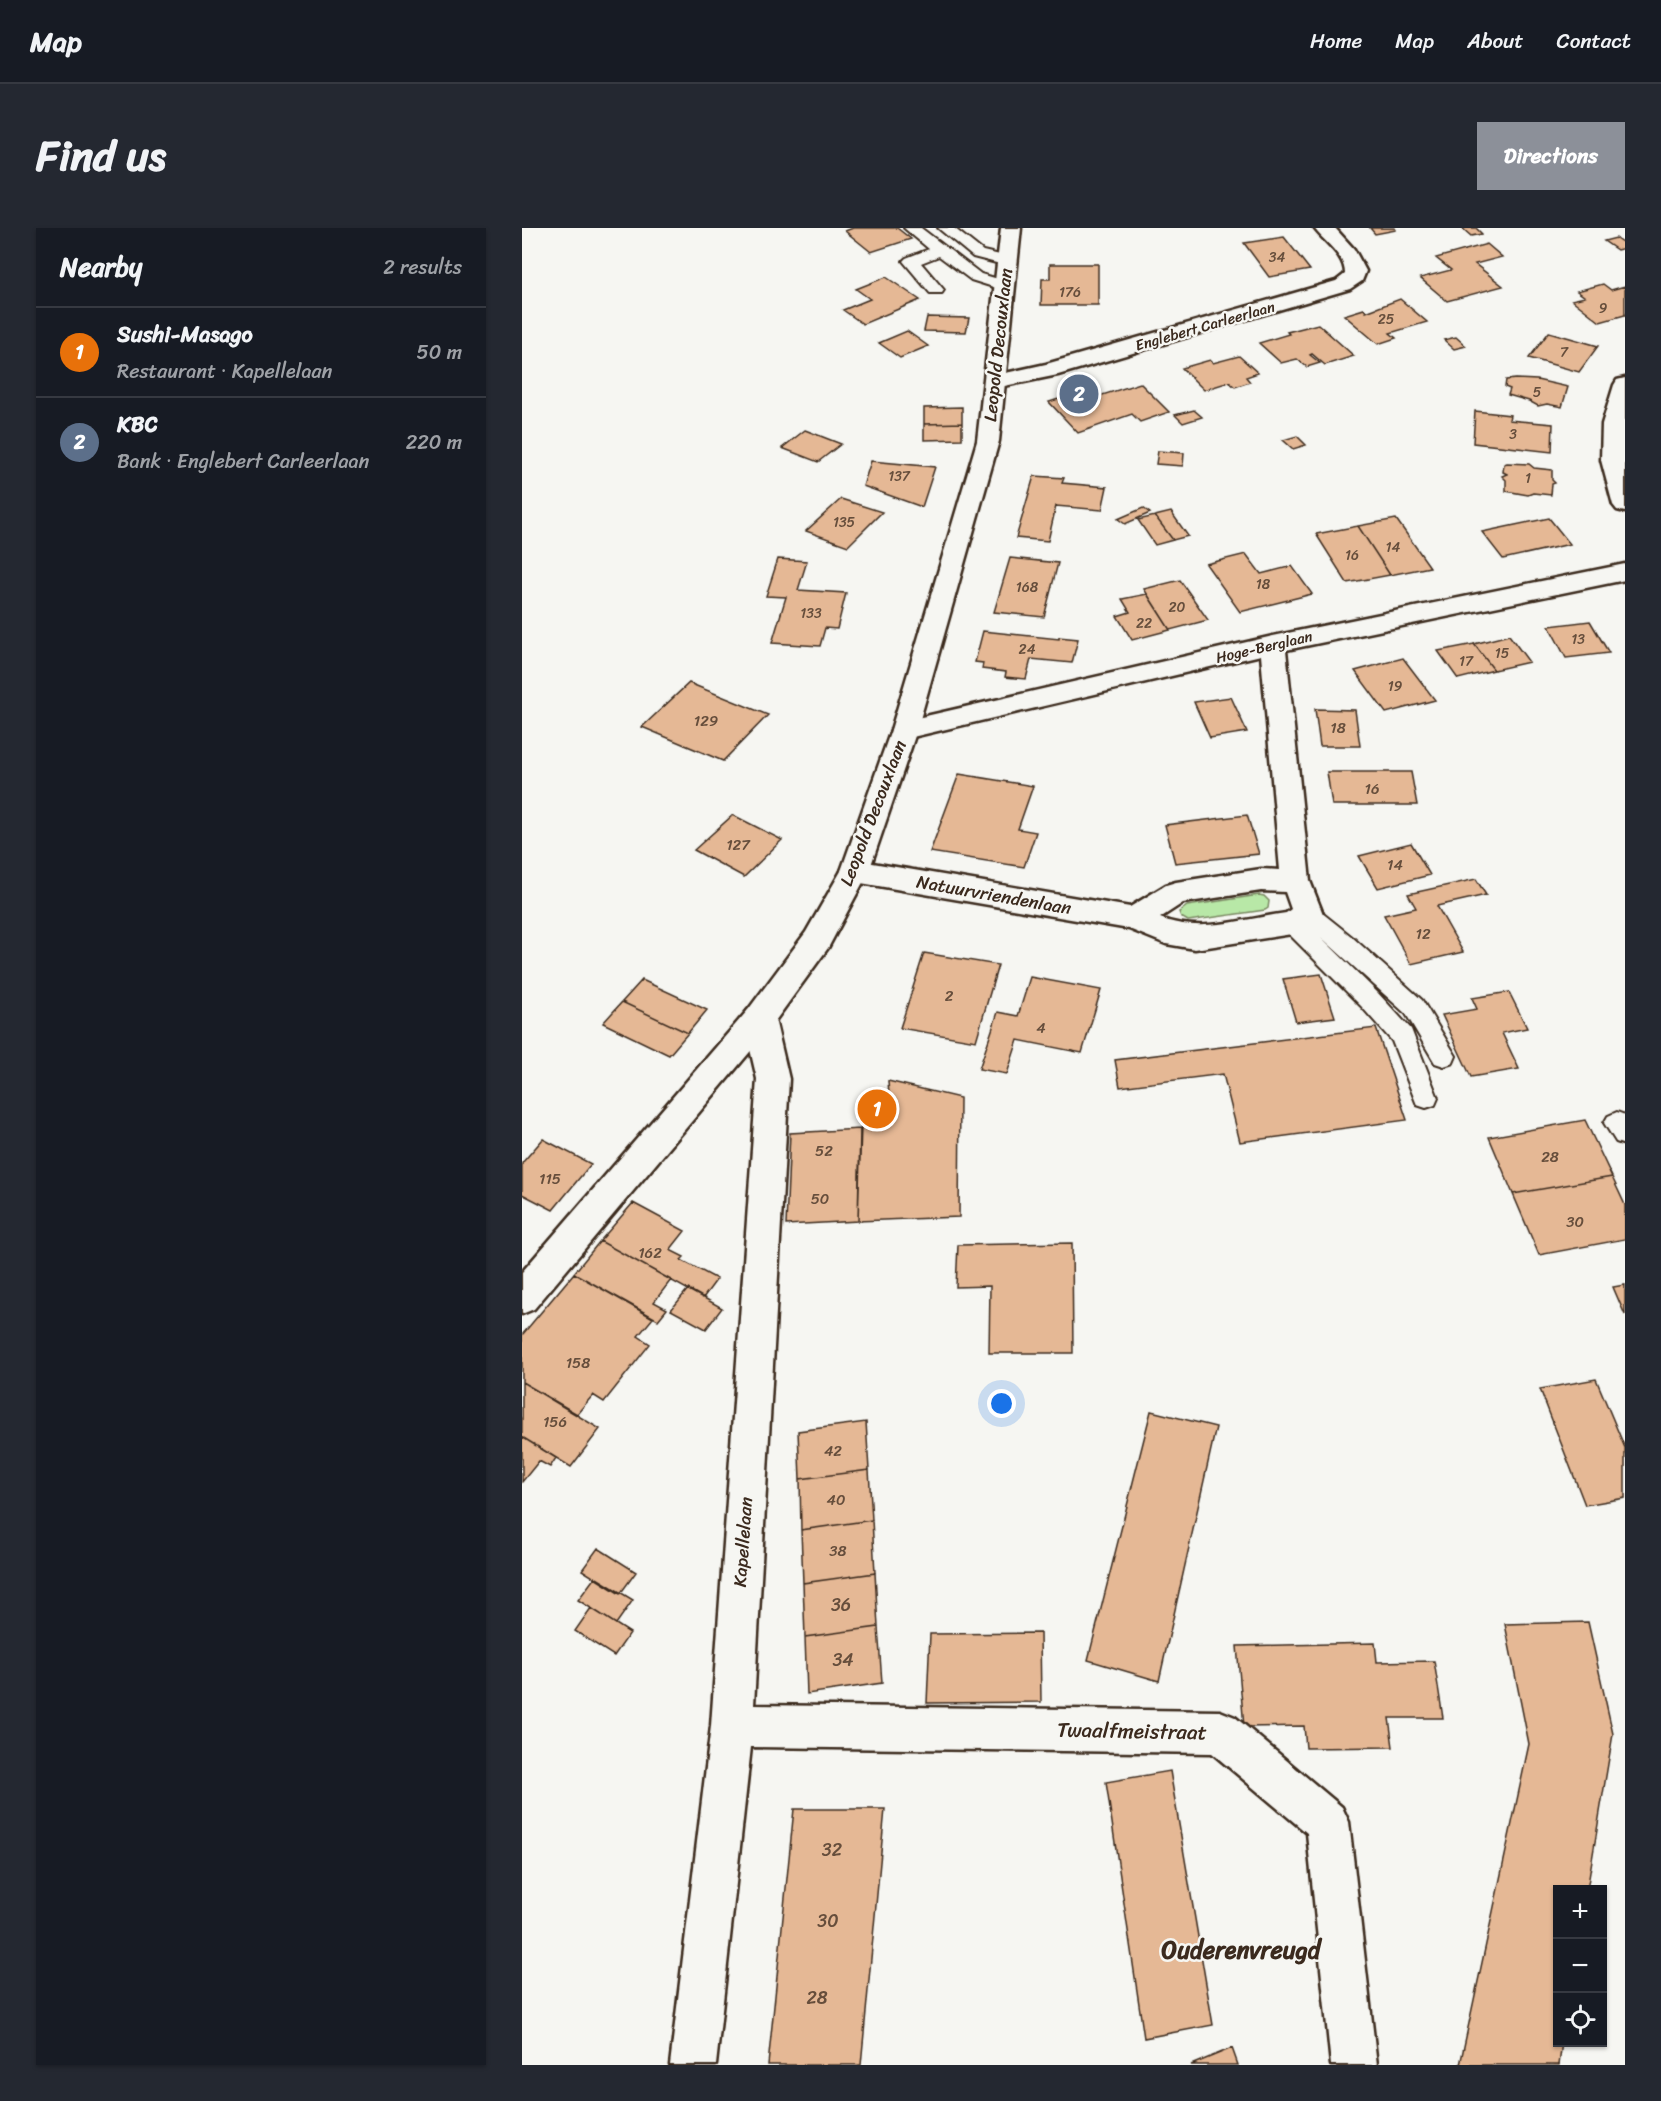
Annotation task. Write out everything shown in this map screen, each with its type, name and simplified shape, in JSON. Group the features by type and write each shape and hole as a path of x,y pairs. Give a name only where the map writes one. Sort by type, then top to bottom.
{"street":[{"name":"Leopold Decouxlaan","path":"522,1299 759,1019 817,940 855,871 904,730 988,441 1011,228"},
{"name":"Englebert Carleerlaan","path":"994,382 1050,370 1343,285 1355,277 1356,271 1347,253 1324,228"},
{"path":"1625,385 1613,424 1612,460 1625,505"},
{"name":"Hoge-Berglaan","path":"904,730 1273,644 1625,572"},
{"path":"1273,644 1300,919"},
{"name":"Natuurvriendenlaan","path":"855,871 1134,919 1166,933 1195,938 1300,919"},
{"path":"1134,919 1176,893 1261,880 1295,881"},
{"name":"Kapellelaan","path":"693,2065 732,1726 773,1079 759,1019"},
{"name":"Twaalfmeistraat","path":"732,1726 1220,1732 1327,1822 1354,2065"}],"lane":[{"path":"911,228 976,277 1006,286"},
{"path":"945,228 978,254 1008,261"},
{"path":"936,290 911,261 941,250"},
{"path":"1300,919 1343,942 1414,1007 1444,1056"},
{"path":"1300,919 1402,1036 1426,1098"}],"green space":[{"path":"1259,895 1269,901 1268,908 1265,910 1188,921 1181,917 1179,912 1187,906"}],"building":[{"path":"853,228 897,228 911,239 871,252 845,231"},
{"path":"1370,228 1395,228 1396,230 1375,234"},
{"path":"1462,228 1476,228 1482,234 1471,236"},
{"path":"1284,237 1310,270 1269,277 1244,243"},
{"path":"1616,238 1625,244 1625,248 1617,250 1604,241"},
{"path":"1487,244 1502,257 1475,264 1503,286 1447,301 1420,278 1451,270 1436,258"},
{"path":"1050,264 1098,264 1098,305 1041,305 1042,279 1050,279"},
{"path":"886,277 920,300 863,324 843,310 870,299 856,289"},
{"path":"1603,284 1611,290 1625,286 1625,315 1600,322 1572,300 1585,297 1577,291"},
{"path":"1400,299 1427,322 1390,333 1396,338 1378,344 1344,315 1364,309 1366,312"},
{"path":"927,317 969,318 966,332 924,331"},
{"path":"1318,324 1354,356 1325,365 1312,354 1310,355 1320,363 1307,367 1297,359 1281,363 1259,343 1289,334 1287,332"},
{"path":"907,331 928,346 900,358 879,343"},
{"path":"1549,332 1598,346 1579,372 1529,358"},
{"path":"1456,337 1466,346 1454,349 1444,340"},
{"path":"1239,356 1258,373 1246,377 1250,382 1235,387 1229,382 1204,390 1182,368 1210,360 1213,363"},
{"path":"1506,380 1537,380 1568,387 1562,407 1547,404 1538,406 1508,395 1510,389 1505,387"},
{"path":"1140,383 1169,412 1140,422 1132,414 1078,433 1049,402 1083,391 1090,399"},
{"path":"962,407 962,423 924,424 924,408"},
{"path":"1194,410 1202,417 1183,423 1175,415"},
{"path":"1475,411 1510,415 1509,420 1553,424 1552,452 1473,443"},
{"path":"962,423 962,439 924,440 924,424"},
{"path":"805,430 841,444 818,462 782,448"},
{"path":"1297,436 1306,445 1293,449 1283,440"},
{"path":"1158,451 1184,453 1183,466 1156,464"},
{"path":"871,461 935,467 922,507 863,486"},
{"path":"1504,464 1529,464 1534,468 1552,470 1552,480 1555,483 1552,484 1551,495 1533,493 1528,495 1506,491 1506,480 1502,476 1507,474 1503,472"},
{"path":"1034,476 1064,478 1062,483 1107,487 1102,510 1056,506 1048,541 1016,538"},
{"path":"841,499 882,512 848,546 806,531"},
{"path":"1143,508 1150,513 1125,524 1118,519"},
{"path":"1171,512 1188,536 1173,540 1155,516"},
{"path":"1155,516 1173,540 1155,545 1138,520"},
{"path":"1549,518 1570,544 1503,559 1482,532"},
{"path":"1396,519 1430,567 1390,575 1358,526"},
{"path":"1358,526 1390,575 1347,583 1316,534"},
{"path":"1246,554 1261,574 1292,566 1312,594 1240,612 1206,564"},
{"path":"1010,558 1058,563 1044,617 994,612"},
{"path":"778,559 807,561 798,590 846,593 837,629 825,628 820,646 772,643 786,597 766,596"},
{"path":"1180,580 1208,620 1170,630 1144,589"},
{"path":"1147,594 1170,630 1132,640 1117,616 1130,612 1122,599"},
{"path":"1590,621 1609,653 1566,658 1549,626"},
{"path":"983,631 1078,639 1072,663 1031,659 1026,679 1005,677 1006,672 982,669 983,663 975,662"},
{"path":"1509,635 1529,662 1494,670 1474,644"},
{"path":"1474,644 1494,670 1458,679 1438,651"},
{"path":"1403,658 1435,700 1386,713 1355,671"},
{"path":"689,683 768,715 723,761 642,727"},
{"path":"1231,697 1247,732 1210,738 1194,702"},
{"path":"1315,709 1355,710 1360,746 1320,746"},
{"path":"1327,772 1411,772 1417,805 1332,805"},
{"path":"959,774 1033,786 1018,829 1036,832 1024,867 930,852"},
{"path":"733,815 782,840 744,877 694,850"},
{"path":"1247,815 1259,854 1175,863 1165,825"},
{"path":"1411,843 1430,875 1378,888 1359,856"},
{"path":"1476,879 1486,895 1437,906 1463,952 1411,964 1384,915 1416,908 1408,894"},
{"path":"924,953 998,965 976,1041 900,1028"},
{"path":"1321,974 1335,1017 1296,1022 1283,979"},
{"path":"1030,977 1101,990 1082,1053 1018,1040 1007,1074 979,1069 998,1012 1018,1016"},
{"path":"642,980 707,1010 688,1033 622,1002"},
{"path":"1509,992 1527,1028 1502,1033 1519,1069 1471,1077 1442,1015 1477,1009 1472,998"},
{"path":"622,1002 688,1033 669,1055 603,1023"},
{"path":"1376,1028 1407,1120 1240,1142 1223,1074 1120,1087 1115,1060"},
{"path":"888,1081 960,1098 959,1217 858,1221 862,1094 889,1095"},
{"path":"1585,1120 1612,1177 1513,1194 1489,1137"},
{"path":"860,1129 858,1221 786,1225 790,1133"},
{"path":"543,1139 591,1164 553,1210 522,1194 522,1163"},
{"path":"1612,1177 1625,1205 1625,1239 1539,1255 1513,1194"},
{"path":"633,1203 685,1231 670,1250 684,1257 681,1260 717,1279 703,1298 600,1241"},
{"path":"600,1241 671,1280 654,1302 667,1309 658,1320 574,1273"},
{"path":"1072,1243 1073,1353 989,1353 990,1286 956,1287 958,1245"},
{"path":"574,1273 653,1318 638,1336 650,1344 604,1402 593,1395 577,1414 522,1382 522,1335"},
{"path":"1625,1285 1625,1315 1613,1287"},
{"path":"688,1289 722,1308 706,1329 671,1310"},
{"path":"1596,1379 1625,1448 1625,1498 1585,1505 1540,1389"},
{"path":"522,1382 600,1429 571,1467 522,1437"},
{"path":"1151,1411 1216,1427 1159,1681 1088,1660"},
{"path":"866,1422 869,1470 800,1479 798,1431"},
{"path":"522,1437 556,1458 550,1467 539,1461 522,1482"},
{"path":"869,1470 872,1520 801,1530 800,1479"},
{"path":"872,1520 875,1573 803,1583 801,1530"},
{"path":"598,1548 636,1572 620,1594 582,1570"},
{"path":"875,1573 878,1627 805,1637 803,1583"},
{"path":"595,1577 633,1600 616,1624 578,1600"},
{"path":"591,1608 630,1633 614,1656 575,1631"},
{"path":"1588,1622 1613,1734 1588,1885 1553,1885 1553,2047 1561,2047 1559,2065 1460,2065 1529,1744 1505,1624"},
{"path":"878,1627 882,1683 807,1694 805,1637"},
{"path":"1040,1633 1041,1702 927,1703 930,1634"},
{"path":"1375,1643 1377,1662 1434,1661 1443,1718 1389,1718 1393,1747 1306,1748 1304,1726 1244,1727 1237,1646"},
{"path":"1170,1771 1213,2025 1144,2038 1106,1782"},
{"path":"794,1809 885,1809 861,2065 768,2065"},
{"path":"1232,2048 1238,2065 1191,2065"}],"place":[{"name":"KBC","path":"1079,394"},
{"name":"Sushi-Masago","path":"877,1109"}],"district":[{"name":"Ouderenvreugd","path":"1241,1950"}]}
